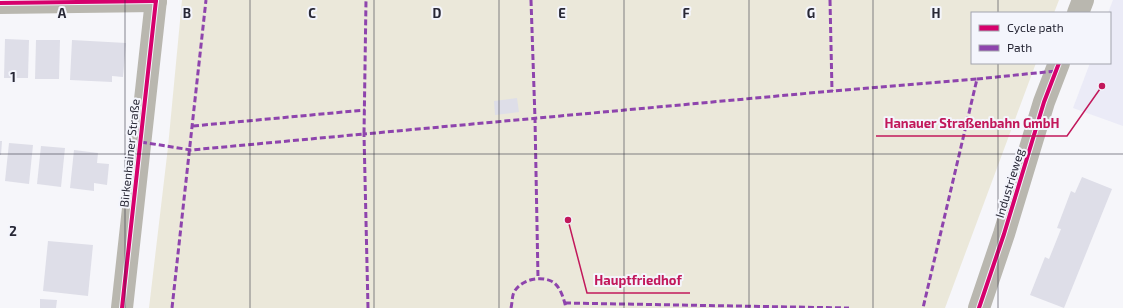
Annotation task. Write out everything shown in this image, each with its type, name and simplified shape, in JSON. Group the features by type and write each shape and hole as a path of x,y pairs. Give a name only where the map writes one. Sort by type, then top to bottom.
{"street":[{"path":"0,3 156,0"},
{"name":"Birkenhainer Straße","path":"122,308 156,0"},
{"path":"1078,12 1083,0"},
{"name":"Industrieweg","path":"979,308 1004,234 1044,102 1058,64"}],"shaded area":[{"path":"182,0 1059,0 1054,12 971,12 971,64 1036,64 945,308 149,308 168,147"},
{"path":"1113,0 1123,0 1123,126 1073,108 1090,64 1111,64 1111,12 1108,12"}],"building":[{"path":"5,39 29,40 28,78 4,78"},
{"path":"36,40 60,40 59,79 35,79"},
{"path":"72,40 126,43 123,77 112,76 112,82 70,80"},
{"path":"517,98 519,112 495,115 494,101"},
{"path":"0,141 2,141 1,155 0,155"},
{"path":"9,143 33,145 29,184 5,181"},
{"path":"41,146 65,148 61,187 37,184"},
{"path":"74,150 98,153 97,163 109,164 107,185 94,183 94,191 70,188"},
{"path":"1082,177 1112,189 1064,308 1030,295 1045,257 1049,259 1061,229 1057,228 1071,191 1075,193"},
{"path":"48,241 93,245 88,296 43,291"},
{"path":"40,299 57,300 56,308 40,308"}],"marked path":[{"path":"172,308 206,0"},
{"path":"141,142 191,150 364,134 366,0"},
{"path":"531,0 538,278"},
{"path":"830,0 832,91"},
{"path":"977,79 1056,71"},
{"path":"368,308 364,134 977,79 923,308"},
{"path":"193,126 365,110"},
{"path":"511,308 515,290 523,283 534,279 546,279 554,283 563,297 566,308"},
{"path":"565,303 849,308"}],"cycle path":[{"path":"122,308 156,0"},
{"path":"0,3 156,1"},
{"path":"979,308 1004,234 1044,102 1059,64"}],"place":[{"name":"Hanauer Straßenbahn GmbH","path":"1102,86"},
{"name":"Hauptfriedhof","path":"568,220"}]}
